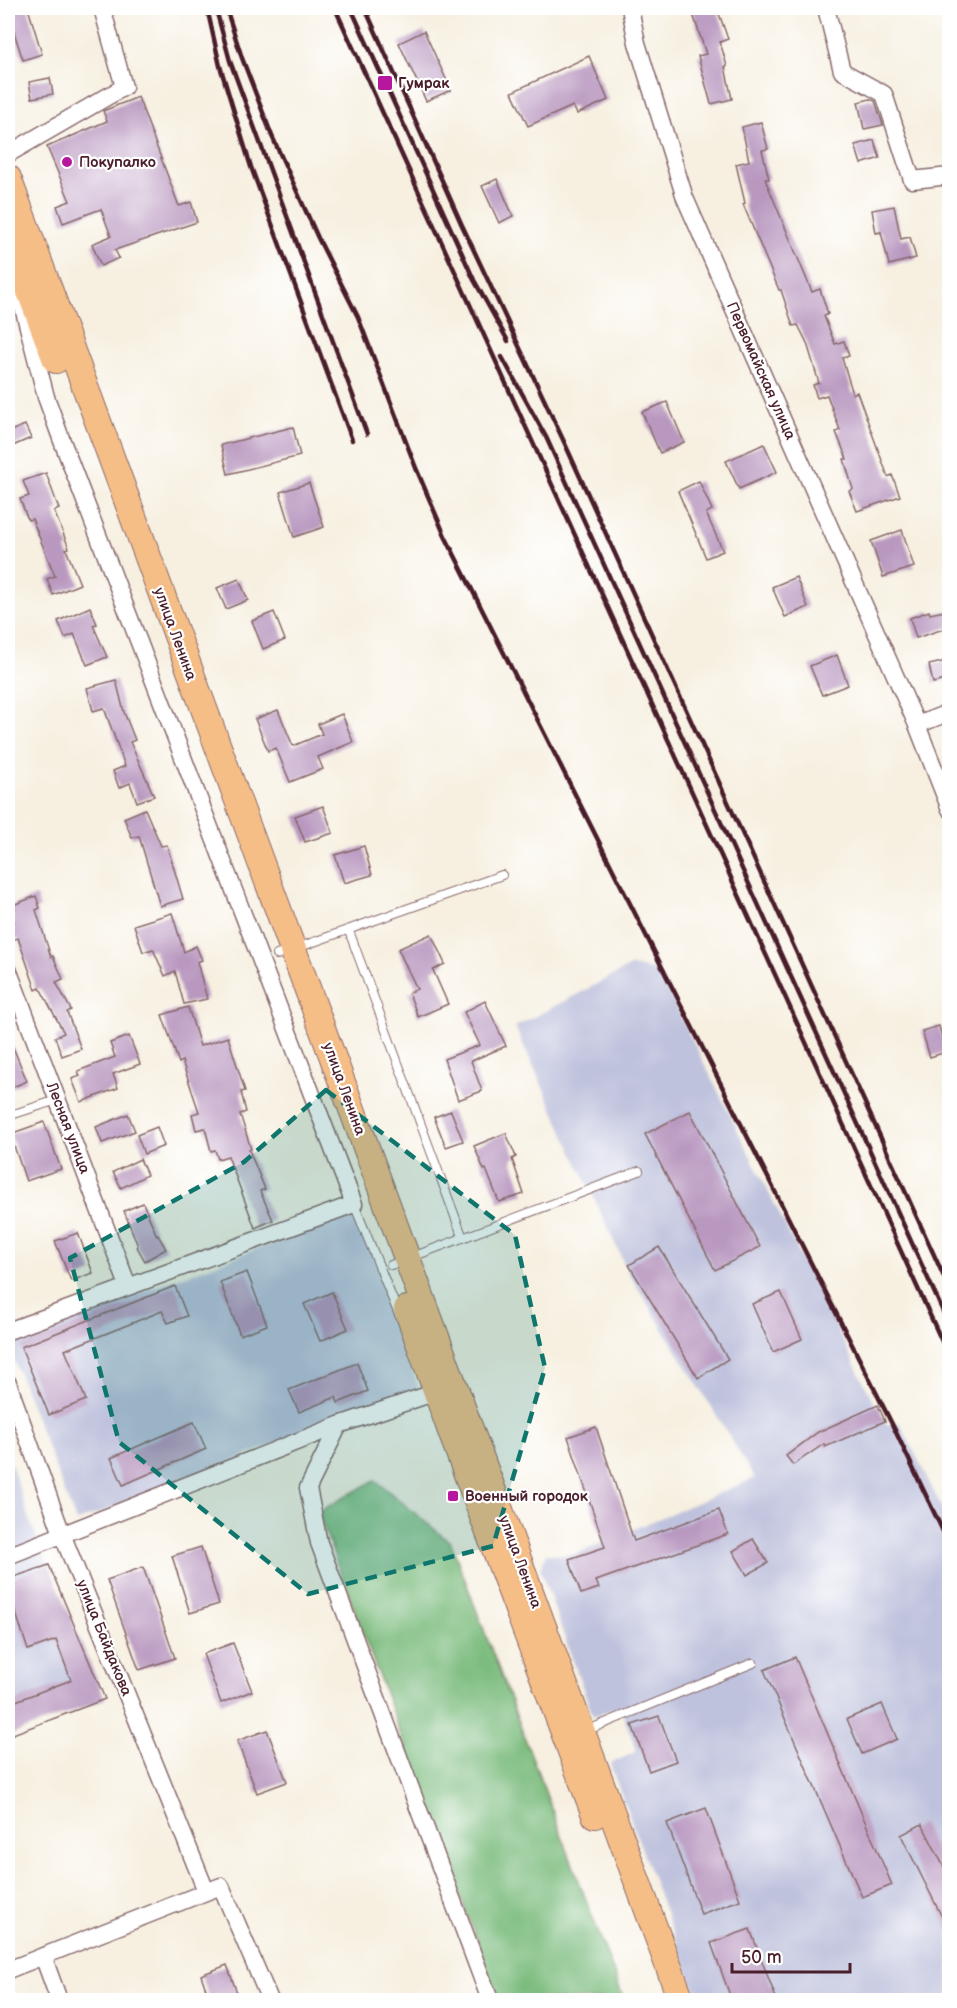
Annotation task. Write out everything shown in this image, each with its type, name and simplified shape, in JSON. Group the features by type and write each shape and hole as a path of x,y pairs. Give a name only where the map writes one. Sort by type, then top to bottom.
{"main road":[{"name":"улица Ленина","path":"8,178 285,952 445,1389 575,1735 681,2001"},
{"name":"улица Ленина","path":"8,234 285,952"},
{"name":"улица Ленина","path":"575,1735 664,2001"}],"street":[{"path":"8,154 124,87 102,8"},
{"name":"Первомайская улица","path":"630,8 637,43 685,198 917,725 950,808"},
{"path":"826,8 842,71 884,94 912,180 950,176"},
{"name":"улица Ленина","path":"8,248 46,397 354,1204"},
{"path":"917,725 950,712"},
{"name":"Лесная улица","path":"8,969 128,1286"},
{"path":"8,1331 354,1204"},
{"name":"улица Байдакова","path":"8,1383 62,1534 206,1891"},
{"path":"8,1556 339,1425 445,1389"},
{"path":"339,1425 308,1488 319,1543 490,2001"},
{"path":"8,1970 221,1886 270,2001"},
{"path":"43,1956 59,2001"}],"lane":[{"path":"285,952 502,875"},
{"path":"349,931 463,1238"},
{"path":"8,1116 57,1100"},
{"path":"399,1262 639,1171"},
{"path":"354,1204 407,1334"},
{"path":"575,1735 753,1663"}],"highlighted area":[{"path":"326,1090 515,1235 545,1368 493,1546 308,1594 119,1442 70,1258 244,1162"}],"shaded area":[{"path":"631,966 658,971 874,1403 887,1425 900,1423 949,1522 949,2000 698,2000 610,1764 637,1751 620,1707 593,1716 540,1569 546,1554 572,1555 755,1478 628,1272 515,1027"},
{"path":"349,1215 368,1233 418,1388 76,1522 8,1341"},
{"path":"8,1454 29,1519 105,1699 8,1736"}],"green space":[{"path":"375,1480 451,1543 624,2000 499,2000 318,1512"}],"building":[{"path":"8,8 28,8 42,54 23,60 11,23 8,24"},
{"path":"691,8 717,8 728,39 720,42 727,66 725,67 732,99 711,104 698,56 706,54"},
{"path":"424,31 451,90 426,101 399,43"},
{"path":"589,56 608,100 577,114 573,106 528,126 512,92"},
{"path":"50,78 53,94 32,98 29,82"},
{"path":"138,97 179,206 191,202 197,222 115,250 119,258 101,266 92,244 111,236 101,209 63,223 57,206 70,201 47,147 107,121 103,111"},
{"path":"870,99 875,101 883,125 864,129 858,102"},
{"path":"761,122 768,149 762,150 769,179 765,179 812,292 820,289 828,314 824,316 835,344 844,341 849,356 842,358 853,394 857,392 888,477 892,475 900,496 857,511 849,491 853,489 844,459 847,459 836,432 840,430 827,395 817,398 813,385 819,383 807,343 798,325 793,326 781,290 779,290 743,204 745,203 736,164 749,161 742,127"},
{"path":"874,140 880,158 861,164 855,145"},
{"path":"497,179 513,216 499,223 482,186"},
{"path":"894,206 901,239 910,237 916,258 889,265 881,232 876,233 872,210"},
{"path":"667,402 684,442 660,453 642,412"},
{"path":"25,425 31,438 8,448 8,432"},
{"path":"293,427 300,456 228,474 221,445"},
{"path":"764,444 777,472 739,489 726,461"},
{"path":"46,473 59,509 54,511 80,584 53,595 47,579 55,576 32,519 28,520 20,499 29,496 23,481"},
{"path":"699,481 712,510 706,513 723,551 706,558 678,491"},
{"path":"309,483 324,527 294,537 280,492"},
{"path":"902,530 914,567 883,577 871,541"},
{"path":"796,577 808,607 785,617 772,587"},
{"path":"239,579 248,600 226,609 217,588"},
{"path":"90,607 97,624 93,625 107,657 87,665 74,634 65,638 58,621"},
{"path":"950,610 950,627 916,638 910,618 929,611 930,614"},
{"path":"274,612 285,640 263,649 252,621"},
{"path":"837,655 848,685 822,695 810,666"},
{"path":"950,660 950,679 933,683 929,665"},
{"path":"116,680 124,712 135,740 130,742 154,796 137,802 130,783 119,788 113,771 125,766 104,708 93,711 87,688"},
{"path":"278,710 293,746 322,734 318,724 342,714 353,742 318,757 323,769 290,782 276,748 268,751 255,719"},
{"path":"323,806 333,833 305,842 295,816"},
{"path":"145,809 161,846 167,845 183,899 160,906 139,836 132,838 124,818"},
{"path":"364,846 372,875 344,883 335,855"},
{"path":"36,896 40,908 36,910 51,957 53,956 63,979 56,982 71,1010 67,1012 81,1049 62,1056 55,1037 64,1033 40,988 36,990 18,938 11,940 8,930 8,924 14,922 8,907"},
{"path":"172,913 184,952 196,946 202,960 197,962 207,999 184,1004 175,971 165,976 153,949 143,952 134,925"},
{"path":"431,934 445,964 433,970 448,1004 418,1017 409,993 417,989 398,949"},
{"path":"485,1001 506,1046 471,1061 482,1091 458,1100 444,1059 480,1045 464,1012"},
{"path":"188,1007 200,1046 228,1037 245,1091 241,1092 246,1112 240,1114 251,1149 249,1150 265,1189 260,1191 273,1220 255,1228 228,1156 218,1159 215,1150 211,1151 205,1128 196,1130 192,1114 199,1112 182,1061 179,1063 162,1015"},
{"path":"939,1026 946,1052 930,1057 922,1031"},
{"path":"8,1035 27,1081 8,1089"},
{"path":"129,1036 140,1064 113,1074 118,1088 81,1102 72,1079 80,1076 78,1071 115,1057 110,1043"},
{"path":"451,1111 463,1141 446,1147 434,1117"},
{"path":"690,1111 760,1247 715,1270 645,1134"},
{"path":"128,1114 135,1131 102,1143 96,1127"},
{"path":"44,1122 61,1169 26,1181 10,1134"},
{"path":"157,1127 164,1146 144,1154 137,1135"},
{"path":"506,1133 516,1157 512,1159 524,1194 499,1202 474,1146"},
{"path":"140,1159 147,1175 121,1188 113,1172"},
{"path":"143,1203 157,1236 166,1249 145,1261 137,1247 124,1211"},
{"path":"78,1233 93,1273 71,1281 55,1241"},
{"path":"659,1247 728,1359 698,1378 629,1265"},
{"path":"247,1272 267,1325 240,1335 220,1282"},
{"path":"175,1286 187,1316 168,1323 162,1311 65,1350 86,1400 49,1415 21,1347"},
{"path":"332,1292 348,1329 320,1341 304,1304"},
{"path":"781,1292 802,1339 773,1352 752,1304"},
{"path":"357,1363 368,1391 338,1403 336,1397 299,1412 289,1390"},
{"path":"878,1405 885,1421 825,1447 824,1444 793,1465 786,1456 818,1432"},
{"path":"194,1422 206,1449 123,1485 111,1458"},
{"path":"596,1427 634,1541 719,1510 728,1534 596,1581 599,1588 581,1594 569,1559 605,1547 568,1437"},
{"path":"753,1539 768,1563 747,1575 733,1551"},
{"path":"201,1547 219,1604 190,1613 172,1556"},
{"path":"49,1565 105,1699 8,1736 8,1704 71,1680 56,1640 28,1650 8,1589 8,1579"},
{"path":"143,1567 175,1658 139,1670 107,1580"},
{"path":"233,1643 252,1691 221,1703 203,1654"},
{"path":"795,1657 892,1885 862,1897 764,1670"},
{"path":"882,1704 897,1739 862,1754 847,1719"},
{"path":"659,1716 676,1761 649,1771 632,1725"},
{"path":"267,1730 287,1782 257,1793 237,1741"},
{"path":"706,1808 740,1900 701,1914 667,1823"},
{"path":"922,1824 950,1879 950,1933 901,1835"},
{"path":"750,1929 777,2001 732,2001 711,1943"},
{"path":"227,1965 240,2001 210,2001 201,1975"}],"railway":[{"path":"207,8 220,66 251,167 352,440"},
{"path":"226,8 242,58 272,136 318,238 358,317 416,468 445,536 892,1424 950,1546"},
{"path":"335,8 950,1359"},
{"path":"351,8 474,280 508,341"},
{"path":"365,8 461,223 566,446 950,1290"},
{"path":"217,13 230,61 367,434"},
{"path":"502,357 546,437 950,1327"}],"place":[{"name":"Гумрак","path":"385,83"},
{"name":"Покупалко","path":"67,162"},
{"name":"Военный городок","path":"453,1496"}]}
